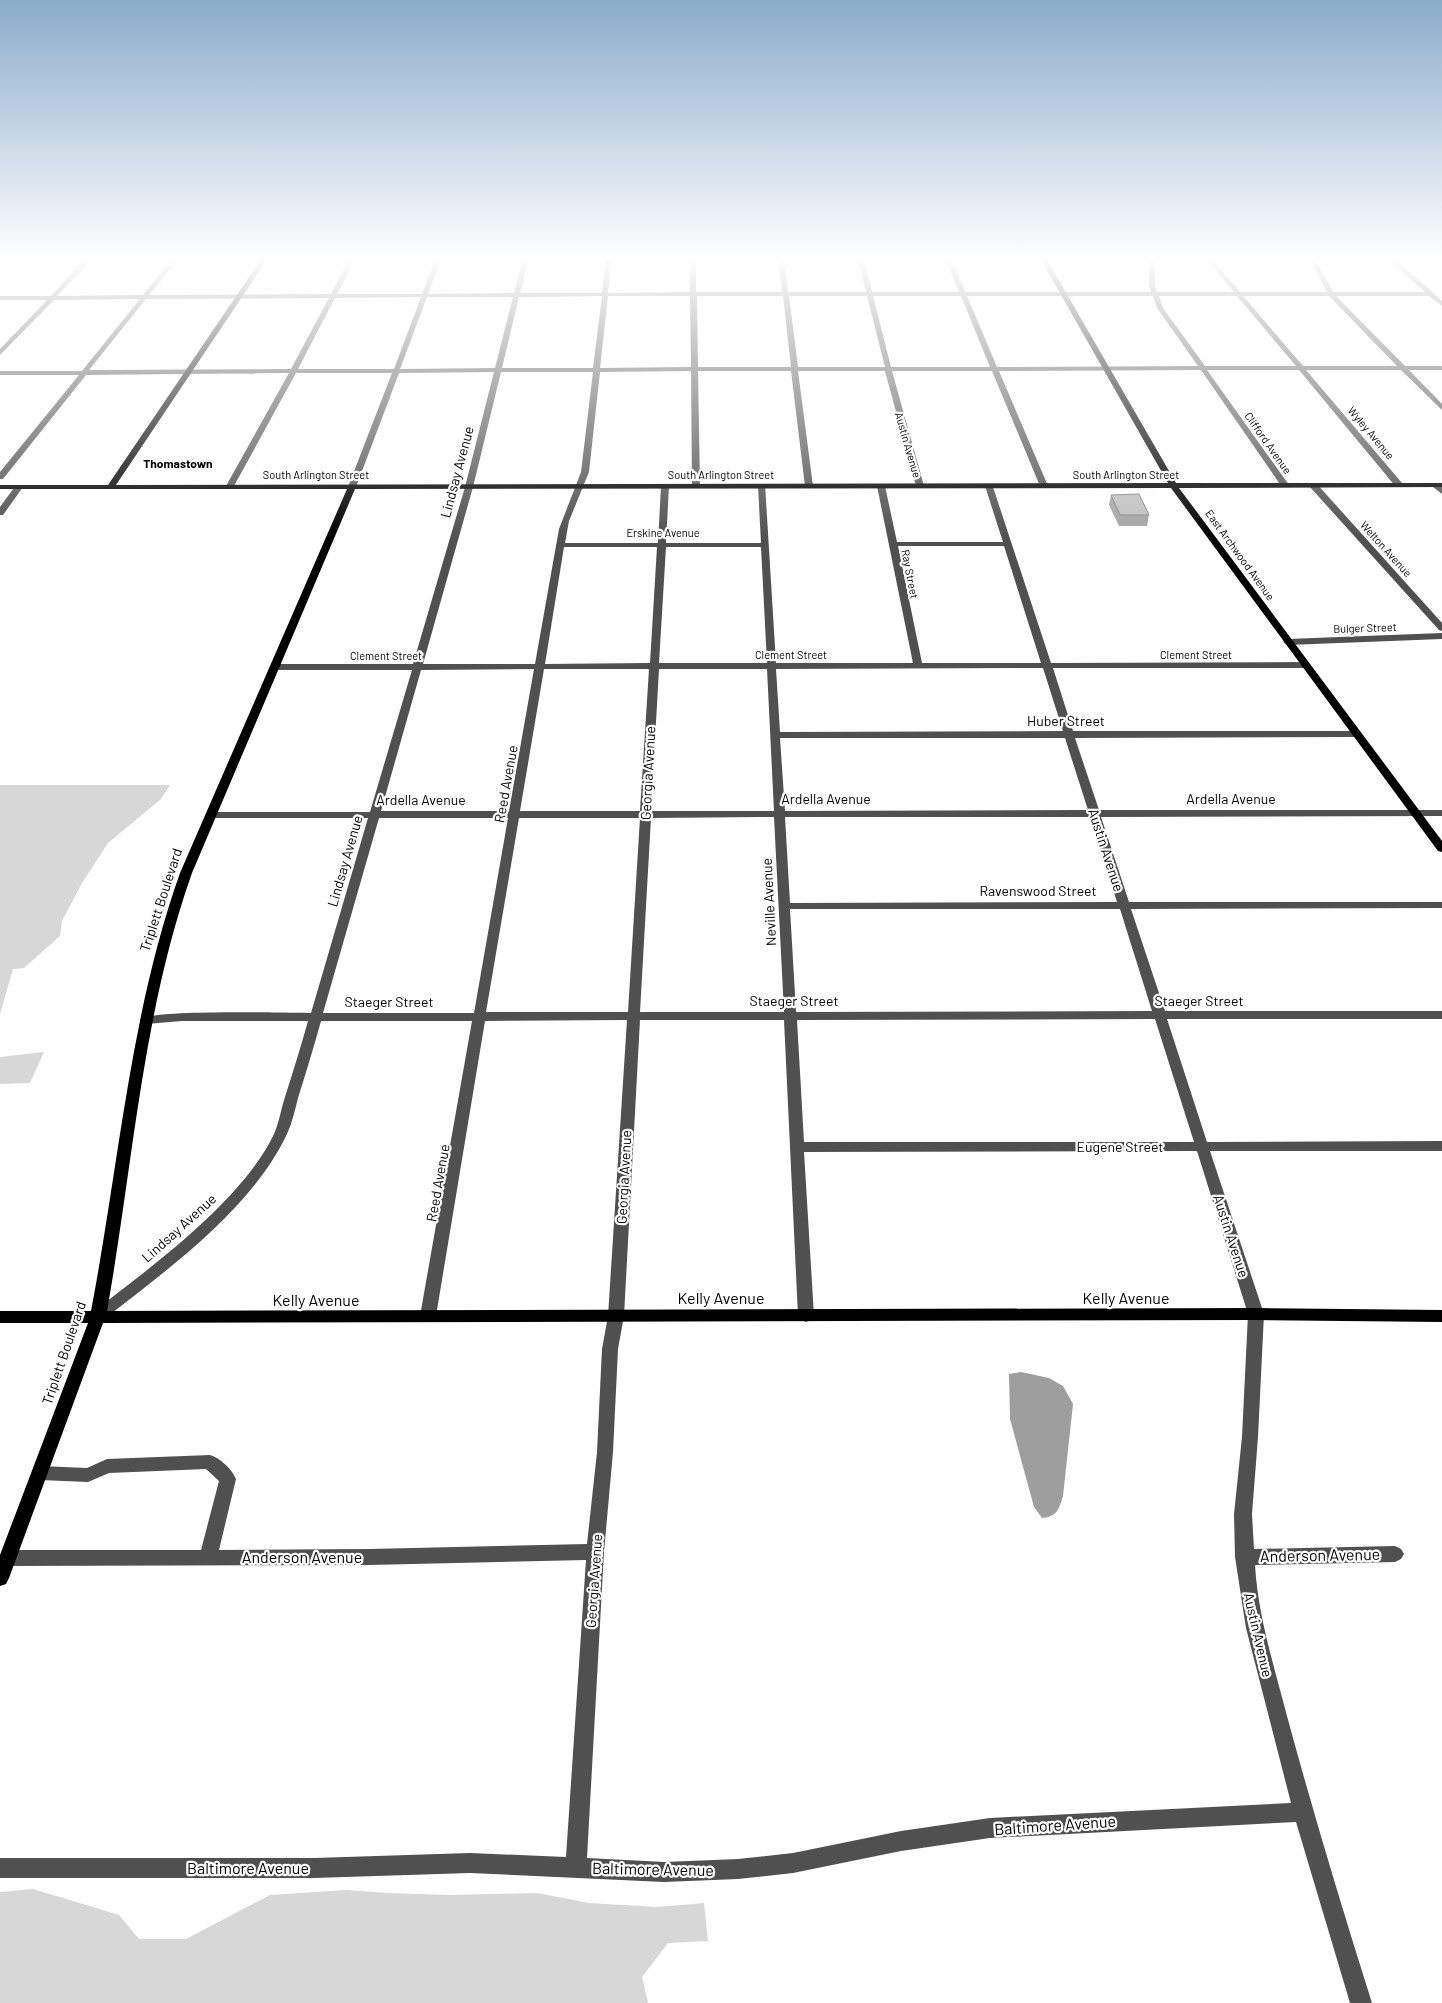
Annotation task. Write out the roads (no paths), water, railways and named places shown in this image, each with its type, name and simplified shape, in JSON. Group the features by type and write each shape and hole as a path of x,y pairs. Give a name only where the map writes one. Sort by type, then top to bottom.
{"main road":[{"path":"110,487 203,351"},
{"name":"East Archwood Avenue","path":"1097,351 1174,486 1442,849"},
{"name":"South Arlington Street","path":"0,487 1400,485 1440,487"},
{"name":"Triplett Boulevard","path":"0,1578 98,1316 108,1264 146,1020 171,915 186,873 352,487"},
{"name":"Kelly Avenue","path":"0,1316 1256,1314 1442,1316"}],"street":[{"path":"0,477 101,351"},
{"path":"230,486 304,351"},
{"name":"Triplett Boulevard","path":"352,487 404,351"},
{"name":"Lindsay Avenue","path":"98,1316 167,1262 219,1214 245,1186 266,1159 281,1133 469,487 503,351"},
{"name":"Reed Avenue","path":"428,1316 481,1017 566,514 582,487 599,351"},
{"path":"695,351 696,486"},
{"path":"793,351 810,486"},
{"name":"Austin Avenue","path":"884,351 920,486"},
{"path":"987,351 1044,486"},
{"name":"Clifford Avenue","path":"1191,351 1285,485"},
{"name":"Wyley Avenue","path":"1287,351 1400,485"},
{"path":"1387,351 1442,408"},
{"path":"0,373 695,368 1442,368"},
{"name":"Welton Avenue","path":"1313,485 1442,628"},
{"name":"Georgia Avenue","path":"576,1867 595,1552 605,1452 610,1349 616,1316 665,486"},
{"name":"Neville Avenue","path":"762,486 806,1316"},
{"name":"Ray Street","path":"881,486 918,666"},
{"name":"Austin Avenue","path":"989,486 1256,1314 1250,1436 1243,1514 1247,1584 1255,1628 1303,1812 1361,2003"},
{"path":"0,513 19,487"},
{"path":"893,544 1008,544"},
{"name":"Erskine Avenue","path":"562,545 765,545"},
{"name":"Bulger Street","path":"1288,642 1442,636"},
{"name":"Clement Street","path":"276,667 1305,665"},
{"name":"Huber Street","path":"775,735 1356,734"},
{"name":"Ardella Avenue","path":"211,815 1442,813"},
{"name":"Ravenswood Street","path":"784,906 1442,905"},
{"name":"Staeger Street","path":"146,1020 182,1017 1442,1015"},
{"name":"Eugene Street","path":"797,1147 1442,1146"},
{"path":"40,1473 88,1475 108,1466 210,1462 228,1478 208,1557"},
{"name":"Anderson Avenue","path":"8,1558 509,1555 595,1552"},
{"name":"Anderson Avenue","path":"1244,1557 1395,1554"},
{"name":"Baltimore Avenue","path":"0,1868 314,1868 470,1864 664,1872 738,1869 793,1863 901,1841 990,1828 1303,1812"}],"district":[{"name":"Thomastown","path":"178,464"}]}
